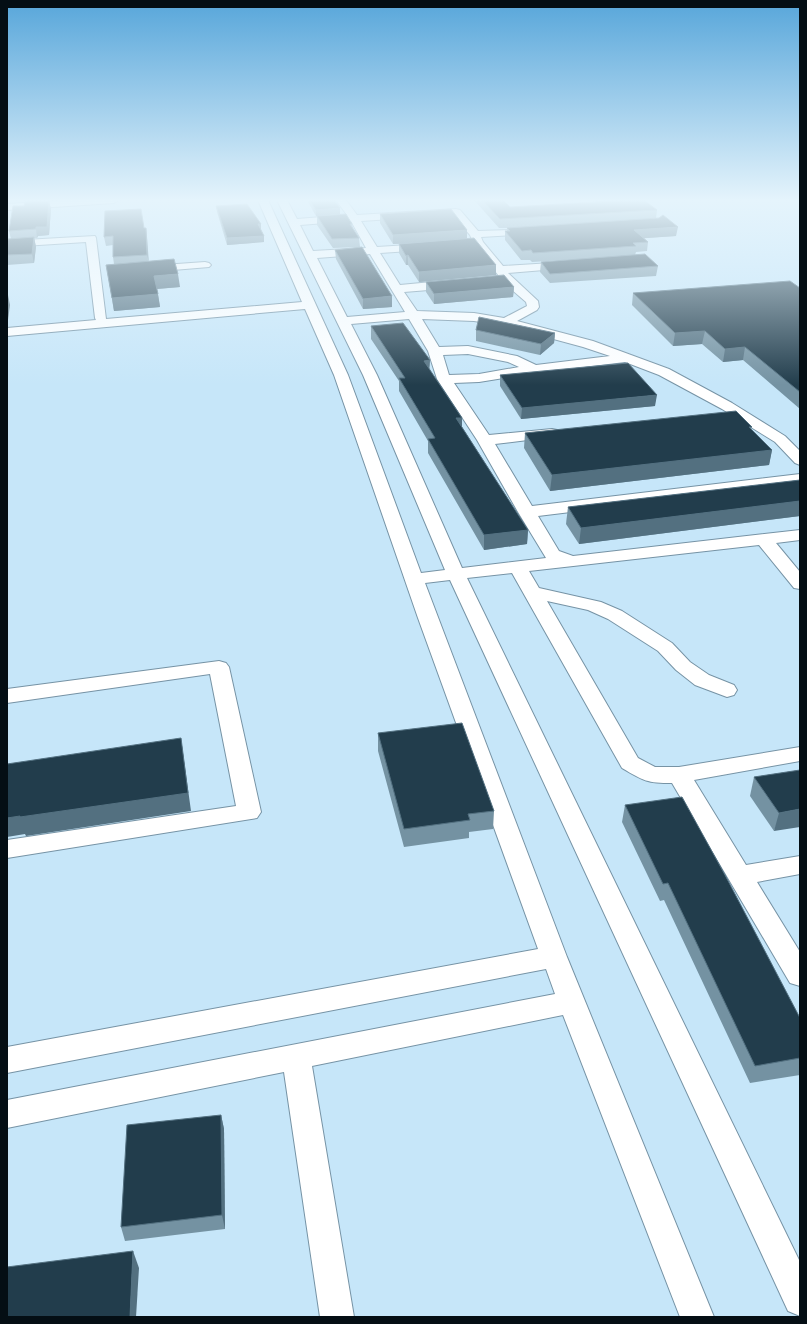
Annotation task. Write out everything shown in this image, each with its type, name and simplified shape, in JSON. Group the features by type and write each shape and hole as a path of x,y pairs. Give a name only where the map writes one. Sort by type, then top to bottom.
{"street":[{"path":"96,262 99,273 101,318"},
{"path":"291,262 341,375 414,579 554,957 697,1317"},
{"path":"313,262 370,375 456,574 800,1299"},
{"path":"380,262 435,351 444,379 484,440 552,554 567,561"},
{"path":"495,262 504,274 532,301 533,307 506,322"},
{"path":"134,270 205,264"},
{"path":"396,289 466,283 504,274 576,264"},
{"path":"7,326 309,303"},
{"path":"7,332 309,303"},
{"path":"343,321 412,315 474,317 506,322 588,344 664,372 780,439 800,460"},
{"path":"435,351 468,350 493,354 512,359 534,370"},
{"path":"444,379 479,378 626,358"},
{"path":"716,416 739,414"},
{"path":"484,440 569,431"},
{"path":"526,512 800,480"},
{"path":"414,579 800,535"},
{"path":"763,540 800,584"},
{"path":"518,567 630,763 652,775 678,775 800,754"},
{"path":"533,592 594,606 615,615 665,647 682,666 702,680 727,690"},
{"path":"7,696 219,667 249,812 7,849"},
{"path":"678,775 800,975"},
{"path":"740,876 800,866"},
{"path":"7,1060 554,957"},
{"path":"7,1114 572,1002"},
{"path":"296,1057 337,1317"}],"building":[{"path":"142,262 175,262 178,274 154,276 158,294 112,298 106,265"},
{"path":"342,262 371,262 392,296 363,299"},
{"path":"412,262 493,262 496,265 419,272"},
{"path":"541,262 653,262 658,266 550,274"},
{"path":"504,275 514,287 434,294 426,282"},
{"path":"790,281 800,288 800,392 745,347 725,349 705,331 675,333 633,293"},
{"path":"479,317 555,333 541,344 476,330"},
{"path":"403,323 430,360 424,361 462,418 456,418 528,530 484,535 428,439 435,438 399,378 405,378 371,326"},
{"path":"628,363 657,395 522,408 500,375"},
{"path":"736,411 752,427 749,427 772,450 552,475 525,433"},
{"path":"800,480 800,501 581,528 568,507"},
{"path":"462,723 494,811 468,814 470,820 404,829 378,733"},
{"path":"181,738 188,793 7,818 7,764"},
{"path":"800,770 800,809 779,813 754,777"},
{"path":"682,797 800,1018 800,1058 755,1066 668,883 663,884 625,805"},
{"path":"221,1115 222,1215 121,1227 127,1125"},
{"path":"133,1251 130,1317 7,1317 7,1267"}]}
